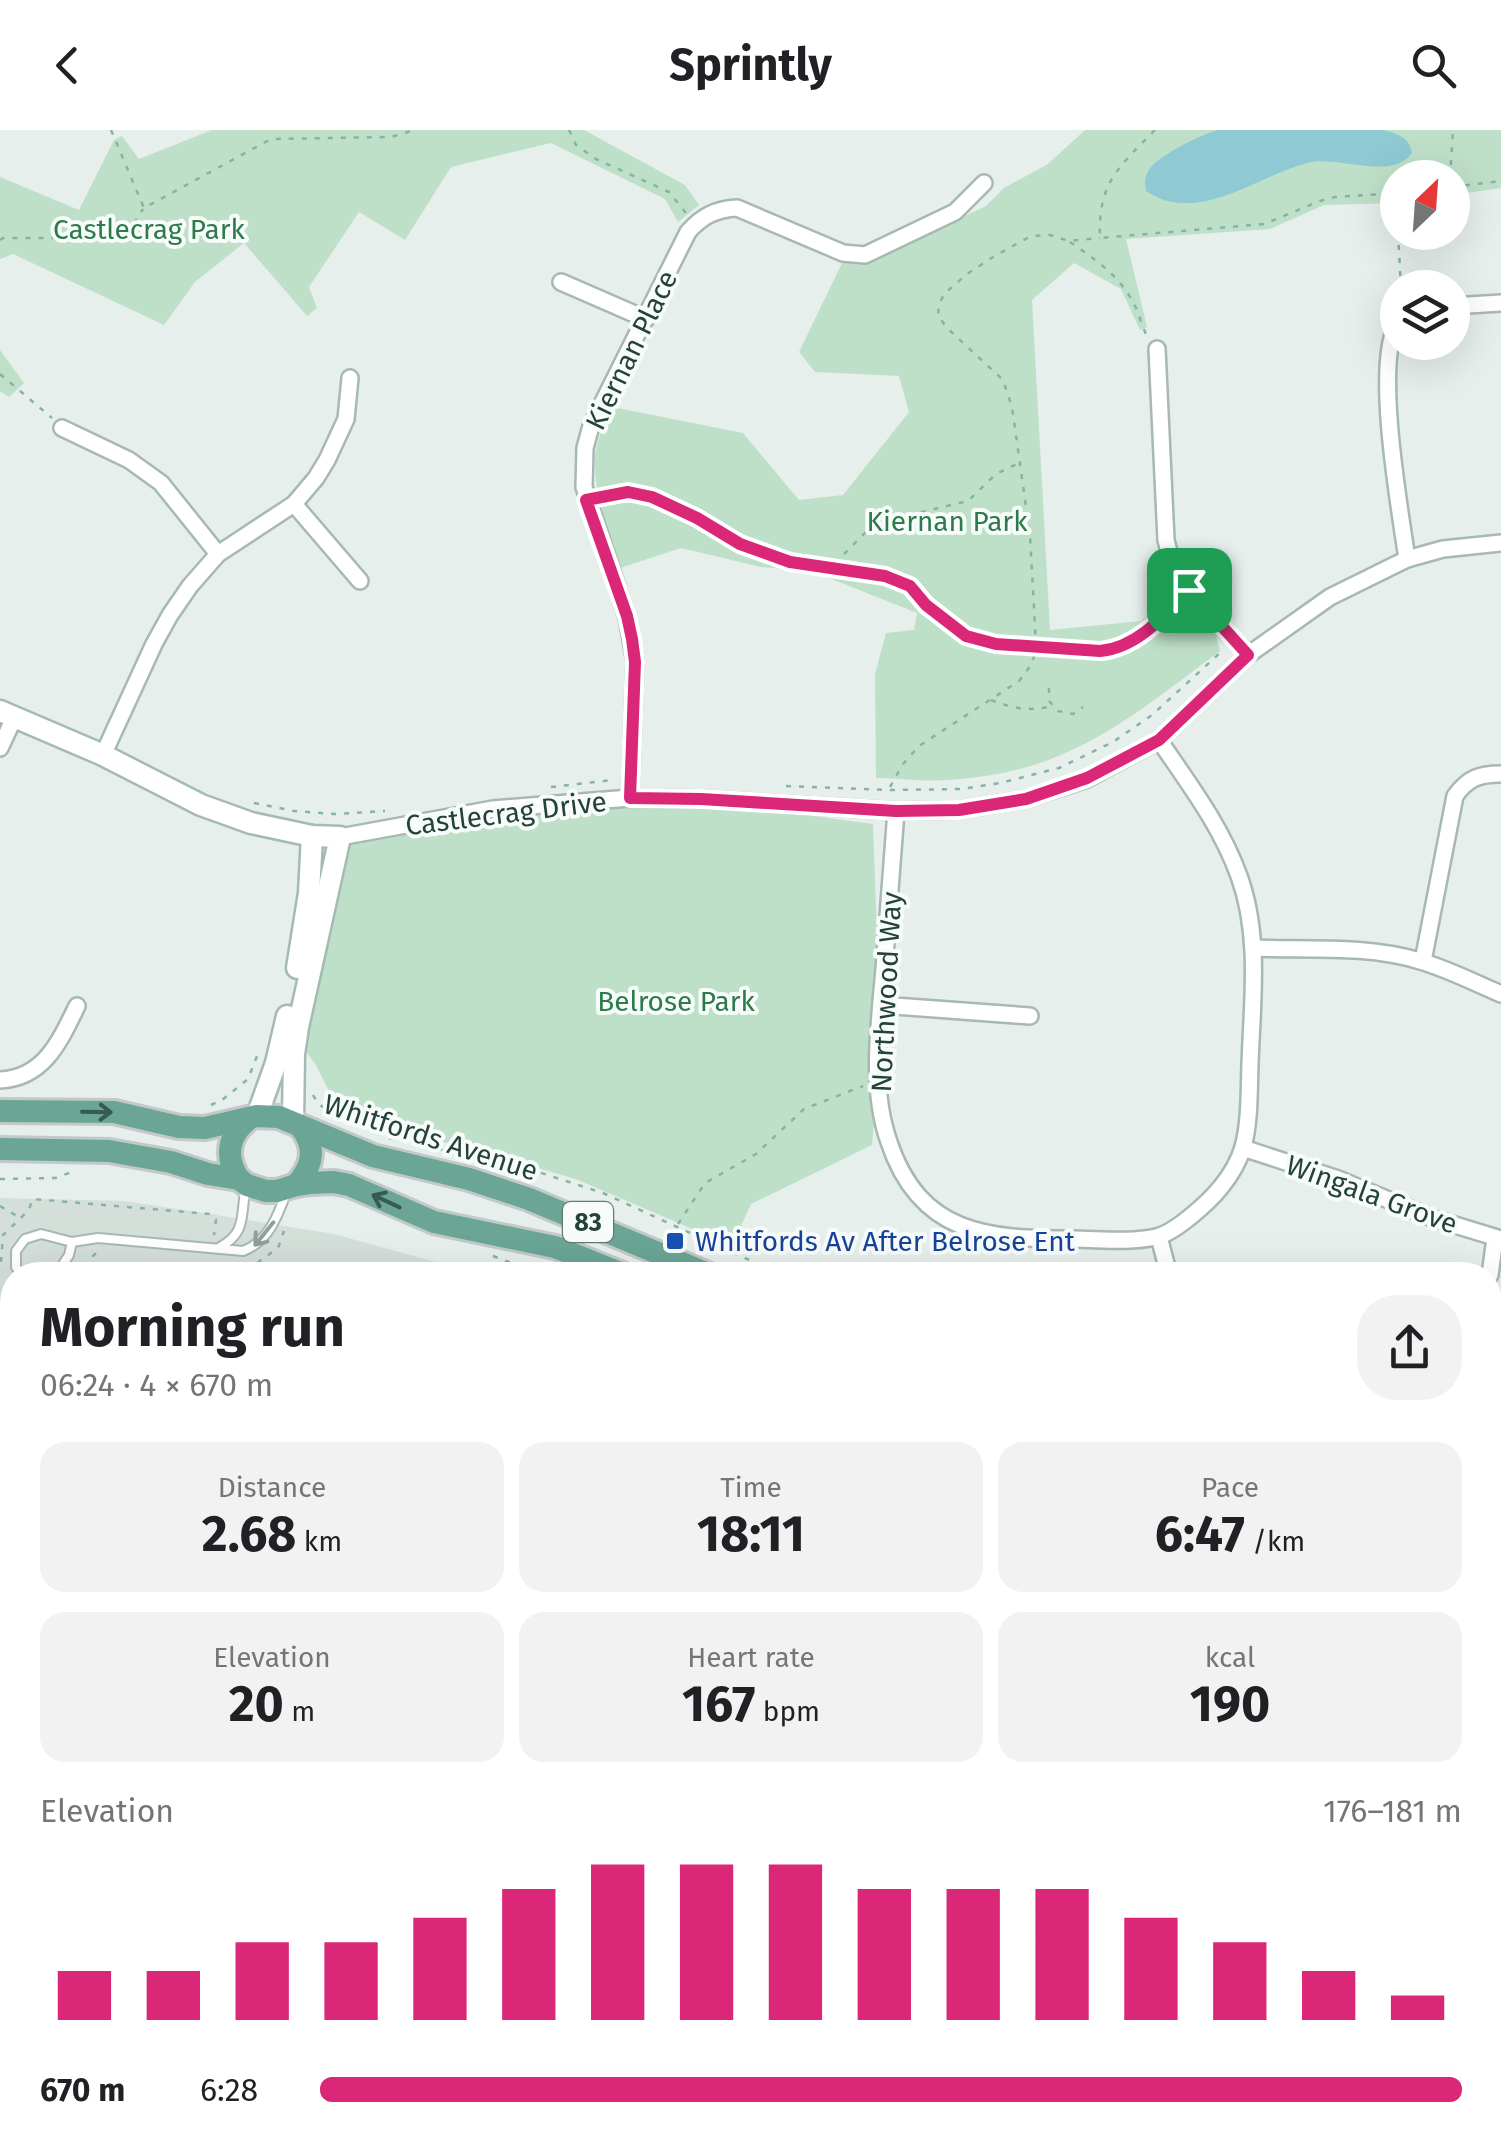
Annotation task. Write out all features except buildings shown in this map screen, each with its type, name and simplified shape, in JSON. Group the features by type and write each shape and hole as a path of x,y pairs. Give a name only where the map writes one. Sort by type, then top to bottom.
{"main road":[{"name":"Whitfords Avenue","path":"0,1111 114,1112 153,1122 205,1128 254,1117 279,1117 373,1156 468,1179 529,1199 679,1262"},
{"path":"243,1182 230,1164 230,1143 235,1133 254,1117"},
{"name":"Whitfords Avenue","path":"292,1187 306,1172 312,1156 311,1144 297,1124"},
{"name":"83","path":"0,1149 110,1151 171,1162 266,1191 334,1182 434,1222 555,1247 593,1262"}],"street":[{"path":"688,232 709,214 737,208 843,253 865,254 955,212 984,182"},
{"name":"Kiernan Place","path":"630,798 634,650 627,616 586,500 585,448 591,426 688,232"},
{"path":"561,282 646,319"},
{"path":"1470,305 1501,303"},
{"path":"1156,349 1166,540 1172,563 1189,590 1248,655"},
{"path":"1387,360 1394,473 1407,559"},
{"path":"103,755 170,615 190,586 218,554 294,504 316,478 346,419 350,378"},
{"path":"62,428 129,460 160,483 218,554"},
{"path":"294,504 360,581"},
{"name":"Castlecrag Drive","path":"7,714 103,755 201,805 251,823 312,836 340,837 493,809 630,798 896,811 959,810 1026,799 1087,778 1159,740 1248,655 1330,597 1407,559 1443,549 1501,543"},
{"path":"0,748 7,714"},
{"path":"1159,740 1208,811 1232,858 1242,882 1254,948 1243,1148 1232,1171 1213,1195 1159,1237 1166,1262"},
{"path":"1423,961 1455,796 1472,778 1501,774"},
{"name":"Northwood Way","path":"896,811 878,1080 890,1147 916,1193 948,1219 988,1235 1018,1239 1159,1237"},
{"path":"254,1117 280,1051 309,893 312,836"},
{"path":"297,1124 294,1054 298,1027 340,837"},
{"path":"1254,948 1388,954 1423,961 1501,994"},
{"path":"881,1005 1030,1016"},
{"path":"0,1080 28,1074 48,1058 77,1006"},
{"name":"Wingala Grove","path":"1243,1148 1498,1239"}],"lane":[{"path":"217,1247 231,1242 241,1227 243,1182"},
{"path":"16,1262 16,1251 25,1239 41,1234 72,1242 98,1238 243,1250 254,1247 272,1225 292,1187"},
{"path":"63,1262 72,1242"}],"path":[{"path":"112,130 144,208"},
{"path":"0,240 125,238 144,208 271,139 391,138 414,130"},
{"path":"569,130 576,144 596,159 669,192 687,214 688,232"},
{"path":"1100,238 1099,213 1104,192 1117,169 1155,130"},
{"path":"1451,160 1452,130"},
{"path":"1470,185 1501,182"},
{"path":"1069,242 1264,224 1320,201 1380,195"},
{"path":"896,811 889,790 903,764 919,746 1019,681 1035,656 1030,535 1012,406 1002,380 938,315 944,294 993,256 1031,236 1050,236 1069,242 1110,272 1126,290 1156,349"},
{"path":"0,374 62,428"},
{"path":"829,569 875,524 968,501 996,474 1019,464"},
{"path":"586,500 628,492 652,497 740,544 790,562 885,576 910,586 926,605 966,636 996,644 1100,651 1126,646 1189,590"},
{"path":"1049,688 1052,706 1058,711 1072,714 1084,707"},
{"path":"990,700 1030,710 1052,706"},
{"path":"753,1262 676,1227 705,1183 756,1154 804,1109 878,1080"},
{"path":"1,1262 3,1235 28,1211 33,1199 210,1214 216,1220 217,1247"},
{"path":"0,1206 20,1218"},
{"path":"86,1262 95,1252"}],"shaded area":[{"path":"0,1198 124,1201 334,1234 436,1262 0,1262"}],"green space":[{"name":"Castlecrag Park","path":"212,130 584,130 685,185 699,205 678,222 665,199 551,143 451,167 405,240 359,212 309,287 317,308 307,316 244,243 195,282 164,325 13,254 0,259 0,177 79,210 114,140 122,136 139,159"},
{"name":"Kiernan Park","path":"1085,130 1501,130 1501,188 1470,193 1470,160 1380,160 1380,203 1324,205 1270,229 1126,239 1147,327 1140,330 1121,289 1074,263 1032,300 1050,630 1141,621 1181,590 1215,632 1220,651 1118,725 1051,759 972,778 876,778 875,674 886,633 914,630 917,613 814,572 761,567 681,548 620,568 597,487 595,460 599,440 612,407 743,433 799,500 843,495 909,412 899,376 815,372 799,352 843,261 859,265 986,206 1004,188 1048,164"},
{"path":"0,350 24,383 9,397 0,391"},
{"name":"Belrose Park","path":"630,791 873,824 880,1018 872,1145 751,1204 732,1246 578,1180 472,1148 368,1127 338,1110 316,1065 301,1045 328,889 350,845 485,811"}],"water":[{"path":"1218,130 1382,130 1405,139 1412,153 1404,160 1380,160 1380,167 1307,163 1206,201 1166,200 1146,191 1146,175 1151,167"}],"place":[{"name":"Whitfords Av After Belrose Ent","path":"675,1241"}],"route":[{"path":"628,492 652,497 740,544 790,562 885,576 910,586 926,605 966,636 996,644 1114,650 1126,646 1156,622 1189,590 1248,655 1159,740 1118,764 1055,790 959,810 896,811 630,798 635,662 632,639 586,500 628,492"}]}
